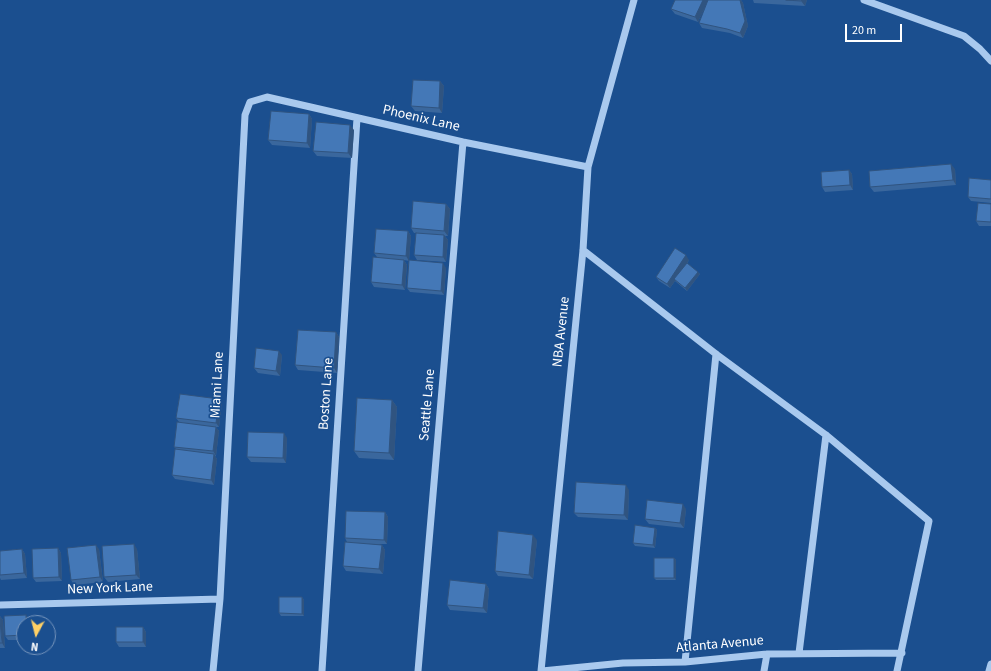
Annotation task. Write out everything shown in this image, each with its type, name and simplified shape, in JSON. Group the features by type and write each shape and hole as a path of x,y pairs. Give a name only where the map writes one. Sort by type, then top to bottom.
{"street":[{"name":"NBA Avenue","path":"542,671 583,250 588,167 634,0"},
{"path":"864,0 964,36 991,61"},
{"name":"Phoenix Lane","path":"250,102 267,97 463,142 588,167"},
{"name":"Miami Lane","path":"213,671 220,599 245,115 250,102"},
{"name":"Boston Lane","path":"322,671 356,118"},
{"name":"Seattle Lane","path":"418,671 463,142"},
{"path":"583,250 716,354 826,435 930,521 897,671"},
{"path":"686,662 716,354"},
{"path":"799,653 826,435"},
{"name":"New York Lane","path":"0,605 220,599"},
{"name":"Atlanta Avenue","path":"542,671 623,663 686,662 767,654 902,653"},
{"path":"764,671 767,654"},
{"path":"622,671 623,663"},
{"path":"989,671 991,664"}],"building":[{"path":"675,0 703,0 695,17 671,9"},
{"path":"708,0 740,0 745,21 740,33 699,23"},
{"path":"413,80 440,81 439,108 411,106"},
{"path":"271,111 309,114 307,143 268,140"},
{"path":"316,122 350,125 348,153 313,151"},
{"path":"951,164 953,180 870,187 869,171"},
{"path":"849,170 850,185 822,187 821,172"},
{"path":"969,178 991,180 991,199 968,197"},
{"path":"413,201 446,204 444,231 411,228"},
{"path":"978,203 991,204 991,222 976,221"},
{"path":"376,229 408,231 406,256 374,253"},
{"path":"416,233 444,235 443,257 414,255"},
{"path":"675,248 686,255 667,284 656,277"},
{"path":"373,257 404,260 402,285 371,282"},
{"path":"409,260 443,263 441,291 407,288"},
{"path":"687,263 698,272 685,288 674,279"},
{"path":"298,330 336,332 334,368 295,365"},
{"path":"256,348 279,351 276,371 254,368"},
{"path":"180,394 219,399 216,423 176,418"},
{"path":"357,398 392,400 389,453 354,451"},
{"path":"177,422 216,427 213,451 174,447"},
{"path":"248,432 284,433 283,458 247,457"},
{"path":"175,449 214,454 211,480 172,475"},
{"path":"576,482 626,485 624,515 574,513"},
{"path":"647,500 683,504 680,523 645,519"},
{"path":"346,511 385,512 384,540 345,538"},
{"path":"635,525 655,528 653,545 633,543"},
{"path":"498,531 533,535 529,575 495,571"},
{"path":"345,542 382,545 379,569 343,566"},
{"path":"134,544 136,575 104,577 102,546"},
{"path":"96,545 100,577 71,580 67,548"},
{"path":"58,548 59,577 33,578 32,549"},
{"path":"22,549 24,573 0,575 0,551"},
{"path":"654,558 674,558 674,578 654,578"},
{"path":"450,580 486,584 483,608 447,605"},
{"path":"279,597 302,597 302,614 279,613"},
{"path":"16,615 16,635 5,636 4,616"},
{"path":"0,620 2,643 0,643"},
{"path":"116,627 143,627 143,642 116,642"}]}
